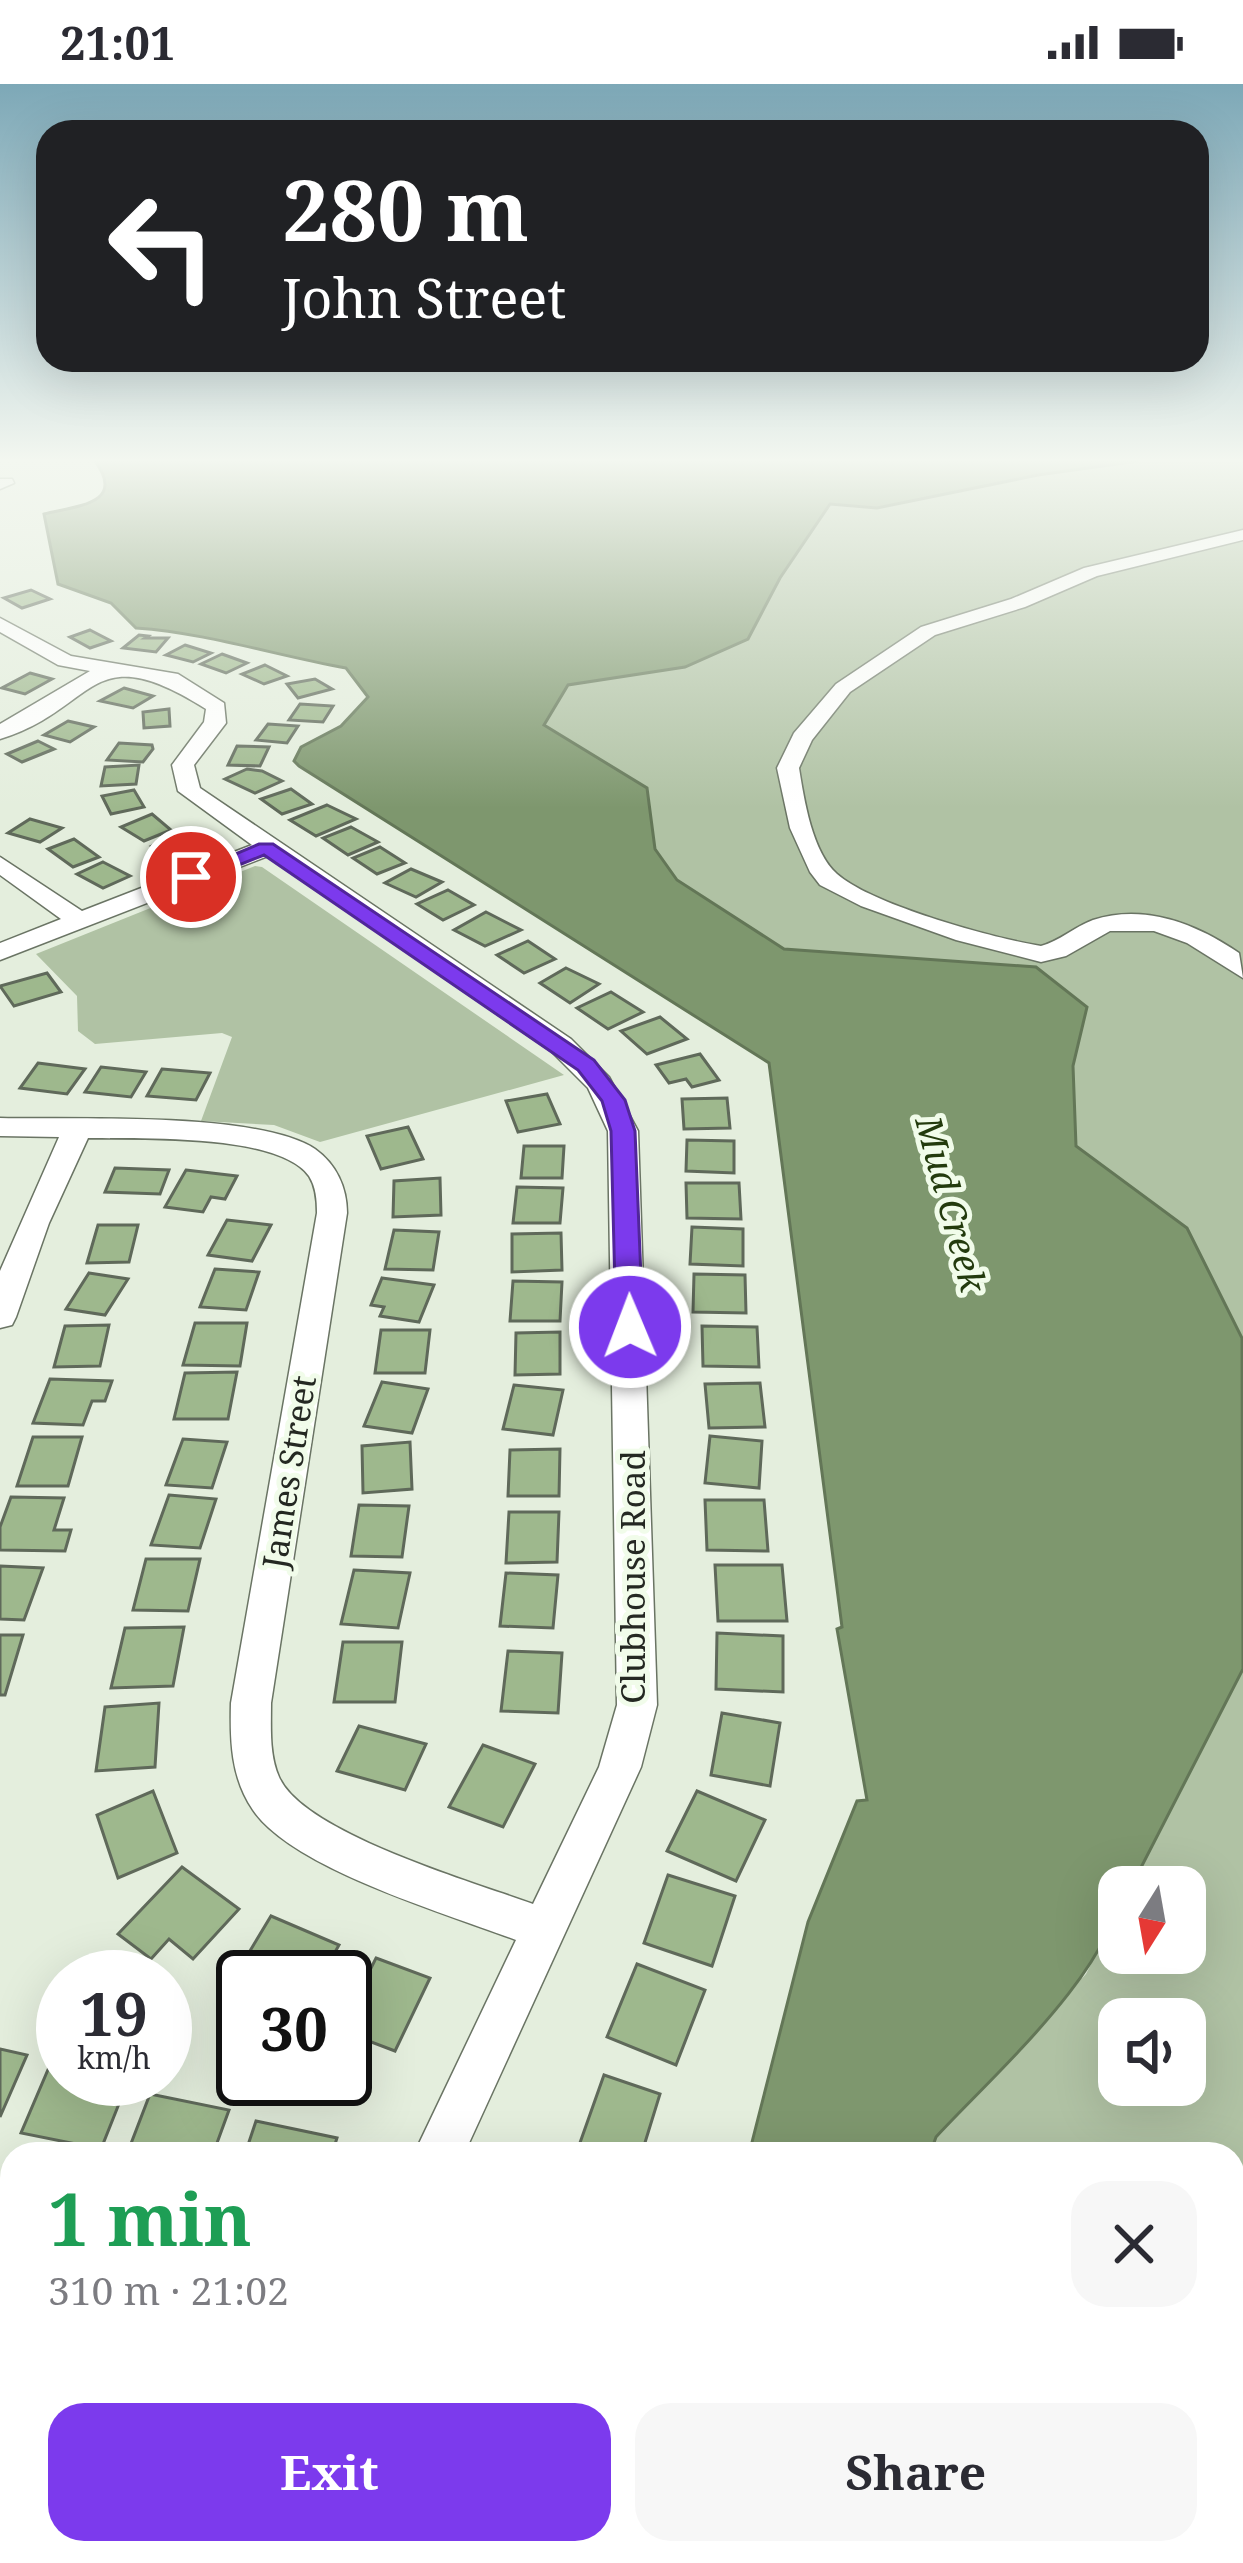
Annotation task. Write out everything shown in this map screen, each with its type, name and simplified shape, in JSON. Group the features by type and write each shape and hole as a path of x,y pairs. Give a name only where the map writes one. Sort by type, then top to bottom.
{"street":[{"path":"1079,577 1006,608 928,631 843,688 802,739 788,768 817,866 828,880 862,896 1041,954 1058,950 1107,923 1147,924 1227,954 1243,970"},
{"name":"Clubhouse Road","path":"0,624 55,657 171,678 230,706 183,765 184,779 199,801 561,1045 586,1065 613,1100 623,1131 637,1705 620,1767 444,2142"},
{"path":"0,733 108,669"},
{"path":"0,952 266,848"},
{"path":"0,864 79,921"},
{"name":"James Street","path":"0,1127 259,1140 301,1154 322,1172 333,1195 332,1214 250,1703 252,1759 271,1802 316,1840 542,1928"},
{"path":"0,1317 33,1223 77,1130"}],"shaded area":[{"path":"1243,577 1243,1364 1242,1338 1187,1228 1076,1146 1073,1066 1087,1007 784,949 677,880 655,849 647,788 544,726 568,685 685,667 780,578"},
{"path":"255,866 564,1075 320,1142 274,1125 201,1121 232,1037 222,1033 95,1044 78,1031 77,996 36,954"},
{"path":"1243,1669 1243,2142 934,2142 1086,1974 1098,1951 1098,1974 1206,1974 1206,1866 1142,1866"}],"water":[{"name":"Mud Creek","path":"57,577 781,577 748,639 685,667 568,685 544,725 647,788 655,849 677,880 784,949 1036,967 1087,1007 1073,1066 1076,1146 1187,1228 1242,1338 1243,1669 1142,1866 1098,1866 1098,1951 1047,2020 934,2142 752,2142 808,1922 857,1801 867,1800 837,1629 842,1627 769,1063 299,766 294,761 301,747 341,726 368,697 346,668 215,639 136,628 111,603 58,584"}],"building":[{"path":"31,590 50,599 22,608 4,598"},
{"path":"90,630 111,641 90,648 70,637"},
{"path":"139,635 168,638 156,652 123,648"},
{"path":"185,645 211,653 193,662 166,655"},
{"path":"222,654 247,663 226,673 201,664"},
{"path":"265,665 287,676 264,684 242,674"},
{"path":"30,673 52,679 25,694 2,688"},
{"path":"315,679 332,689 298,698 287,684"},
{"path":"124,688 153,696 133,708 100,701"},
{"path":"300,704 333,706 323,722 289,720"},
{"path":"169,709 170,726 144,728 143,712"},
{"path":"68,721 94,727 70,742 44,735"},
{"path":"268,724 298,726 287,743 256,740"},
{"path":"38,741 54,749 22,762 7,754"},
{"path":"119,743 152,745 153,749 143,762 107,760"},
{"path":"237,746 269,747 260,766 228,765"},
{"path":"139,765 136,784 101,786 105,767"},
{"path":"247,769 282,781 255,793 225,779"},
{"path":"291,789 312,804 282,814 261,799"},
{"path":"134,790 144,807 111,814 102,796"},
{"path":"327,805 356,819 316,836 290,820"},
{"path":"152,814 171,830 144,841 121,827"},
{"path":"30,819 62,828 40,842 8,833"},
{"path":"351,827 378,842 348,855 323,838"},
{"path":"178,833 205,847 179,859 152,846"},
{"path":"74,839 99,857 73,867 48,849"},
{"path":"380,847 405,863 377,874 353,858"},
{"path":"103,862 130,876 103,888 77,874"},
{"path":"411,869 442,882 416,897 385,883"},
{"path":"448,890 474,905 443,920 417,904"},
{"path":"486,912 521,930 485,946 454,930"},
{"path":"528,941 555,959 524,973 497,955"},
{"path":"566,968 599,984 570,1003 540,983"},
{"path":"47,973 61,992 14,1006 0,986"},
{"path":"611,992 643,1012 608,1029 577,1008"},
{"path":"660,1017 687,1039 647,1054 621,1031"},
{"path":"700,1054 719,1080 692,1087 686,1079 669,1083 656,1065"},
{"path":"38,1063 85,1069 67,1094 20,1088"},
{"path":"101,1067 146,1072 131,1097 85,1092"},
{"path":"162,1069 210,1073 196,1100 147,1096"},
{"path":"547,1094 560,1124 518,1132 506,1101"},
{"path":"727,1098 730,1128 684,1129 682,1099"},
{"path":"408,1127 423,1159 381,1169 367,1136"},
{"path":"687,1140 734,1141 734,1173 686,1171"},
{"path":"524,1146 564,1146 562,1178 521,1178"},
{"path":"115,1168 169,1170 160,1194 105,1192"},
{"path":"186,1170 237,1176 225,1199 211,1197 203,1212 165,1207"},
{"path":"440,1178 441,1215 393,1217 394,1181"},
{"path":"686,1183 739,1183 741,1219 687,1218"},
{"path":"517,1187 563,1188 560,1223 513,1223"},
{"path":"227,1220 271,1225 252,1261 208,1255"},
{"path":"98,1225 138,1225 129,1262 87,1263"},
{"path":"692,1227 743,1229 743,1266 690,1264"},
{"path":"394,1230 439,1232 433,1270 385,1269"},
{"path":"561,1233 562,1270 512,1272 512,1234"},
{"path":"215,1269 259,1272 246,1310 200,1307"},
{"path":"89,1273 128,1279 105,1315 66,1309"},
{"path":"694,1274 745,1275 746,1313 693,1312"},
{"path":"382,1278 434,1285 419,1322 380,1316 384,1307 371,1305"},
{"path":"513,1281 562,1282 560,1321 510,1321"},
{"path":"195,1323 247,1323 240,1366 183,1365"},
{"path":"109,1325 100,1366 54,1367 65,1326"},
{"path":"702,1326 757,1327 759,1367 703,1366"},
{"path":"381,1330 430,1330 425,1373 375,1373"},
{"path":"560,1332 560,1374 515,1375 516,1333"},
{"path":"237,1372 228,1419 174,1419 185,1373"},
{"path":"50,1379 112,1381 105,1401 92,1401 83,1425 33,1423"},
{"path":"382,1382 428,1389 412,1433 364,1426"},
{"path":"760,1383 765,1427 709,1428 705,1384"},
{"path":"514,1385 563,1390 553,1435 503,1429"},
{"path":"710,1436 762,1441 759,1488 705,1483"},
{"path":"33,1437 82,1437 68,1486 17,1486"},
{"path":"183,1439 227,1442 212,1488 166,1485"},
{"path":"410,1442 412,1489 363,1493 362,1446"},
{"path":"560,1449 559,1496 508,1496 510,1450"},
{"path":"169,1495 216,1499 200,1548 151,1545"},
{"path":"11,1497 64,1498 54,1530 71,1530 65,1551 0,1550 0,1527"},
{"path":"705,1500 764,1500 768,1551 707,1550"},
{"path":"359,1505 409,1506 402,1557 351,1556"},
{"path":"509,1512 559,1512 557,1562 506,1563"},
{"path":"146,1559 200,1559 188,1611 133,1610"},
{"path":"715,1565 782,1565 787,1621 718,1621"},
{"path":"0,1566 43,1568 24,1620 0,1619"},
{"path":"354,1570 410,1573 398,1628 341,1624"},
{"path":"506,1573 558,1575 553,1628 500,1626"},
{"path":"184,1627 173,1686 111,1688 125,1628"},
{"path":"717,1633 783,1636 783,1692 716,1689"},
{"path":"0,1635 23,1635 5,1695 0,1695"},
{"path":"343,1642 402,1642 395,1702 334,1702"},
{"path":"508,1651 562,1653 558,1713 501,1711"},
{"path":"159,1703 155,1767 96,1771 105,1707"},
{"path":"722,1713 780,1723 770,1786 711,1775"},
{"path":"359,1726 426,1744 405,1790 337,1771"},
{"path":"483,1745 535,1764 503,1827 449,1807"},
{"path":"153,1791 177,1853 118,1878 97,1815"},
{"path":"697,1791 765,1820 736,1881 667,1851"},
{"path":"182,1867 239,1909 193,1959 192,1950 182,1950 169,1939 159,1950 139,1950 118,1934"},
{"path":"668,1875 735,1896 712,1966 644,1943"},
{"path":"271,1916 339,1945 336,1950 250,1950"},
{"path":"376,1958 430,1978 395,2051 372,2042 372,1966"},
{"path":"637,1964 705,1990 676,2065 607,2037"},
{"path":"0,2049 27,2055 0,2117"},
{"path":"604,2075 660,2094 645,2142 580,2142"},
{"path":"36,2098 36,2106 118,2106 104,2142 66,2142 21,2133"},
{"path":"192,2103 229,2110 217,2142 132,2142 145,2106"},
{"path":"256,2121 337,2138 336,2142 249,2142"}],"route":[{"path":"191,877 266,848 586,1065 613,1100 623,1131 630,1327"}]}
